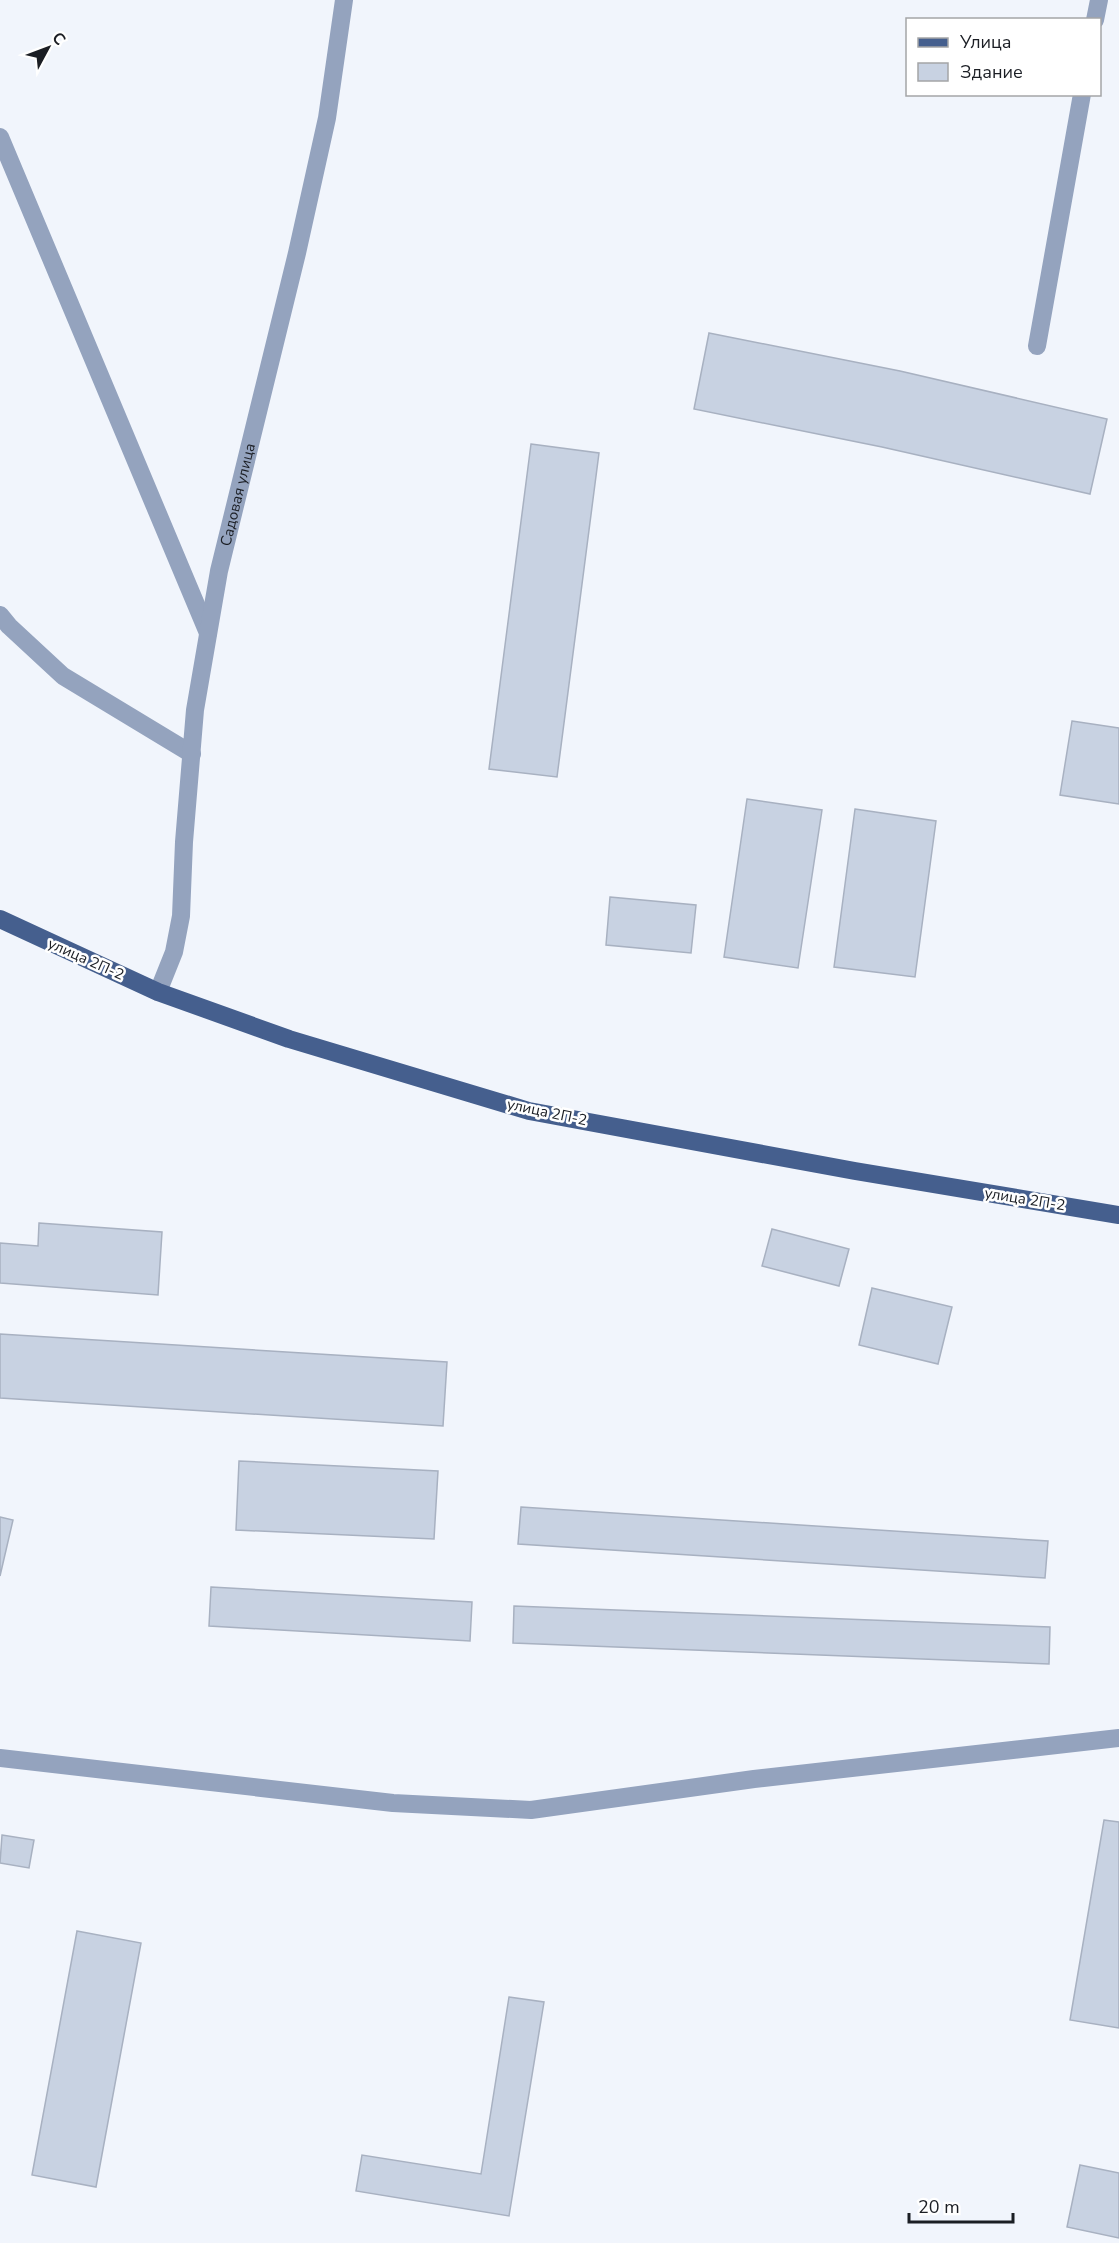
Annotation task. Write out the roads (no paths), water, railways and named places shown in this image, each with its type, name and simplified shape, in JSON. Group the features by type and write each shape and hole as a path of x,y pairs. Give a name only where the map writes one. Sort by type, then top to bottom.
{"main road":[{"name":"улица 2П-2","path":"0,919 158,992 290,1039 529,1111 855,1171 1119,1215"}],"street":[{"name":"Садовая улица","path":"158,992 174,952 182,916 184,842 195,710 219,571 325,129 344,0"},
{"path":"1095,18 1099,0"},
{"path":"1037,346 1082,96"},
{"path":"0,137 208,634"},
{"path":"0,615 63,676 192,754"},
{"path":"0,1758 393,1803 531,1810 754,1779 1119,1738"}]}
